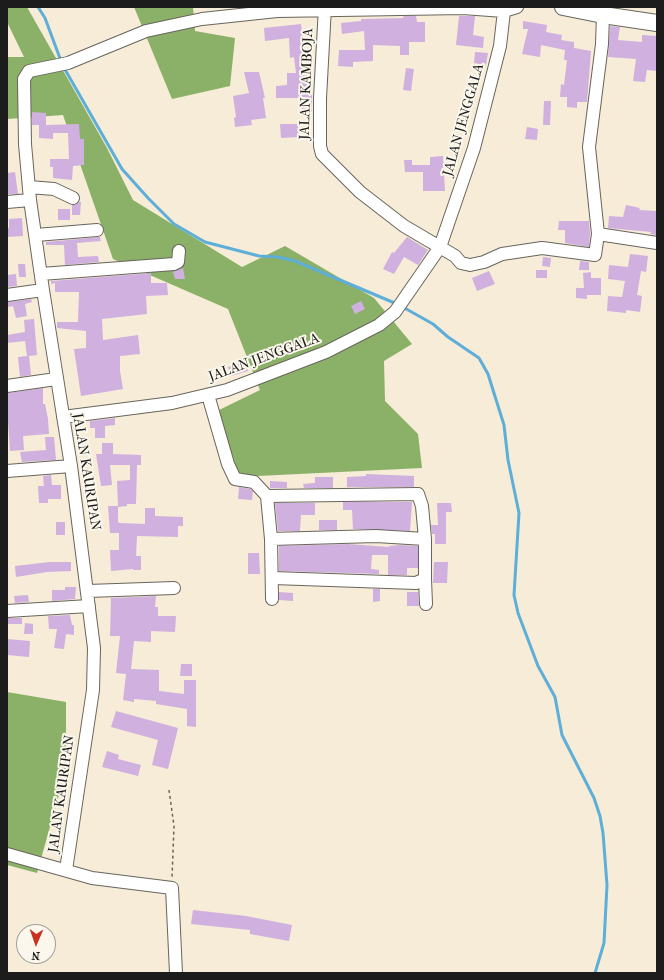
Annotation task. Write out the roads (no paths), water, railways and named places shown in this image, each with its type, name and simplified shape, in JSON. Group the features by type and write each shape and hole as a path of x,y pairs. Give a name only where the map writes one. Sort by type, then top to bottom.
{"main road":[{"path":"563,7 657,22"}],"street":[{"path":"325,8 463,8 504,11 517,7"},
{"name":"JALAN KAURIPAN","path":"66,870 93,690 94,648 71,466 56,379 30,200 25,144 24,79 29,71 68,63 146,31 202,19 277,11 325,8"},
{"name":"JALAN KAMBOJA","path":"325,8 320,98 320,146 322,154 367,196 404,226 455,256 461,262 470,265 484,262 502,254 542,248 595,255 598,234"},
{"name":"JALAN JENGGALA","path":"63,417 172,403 228,390 326,352 379,325 395,312 440,247 474,148 500,46 504,11"},
{"path":"607,13 589,147 598,234 657,243"},
{"path":"29,186 54,190 73,198"},
{"path":"7,202 30,200"},
{"path":"36,235 96,230"},
{"path":"41,274 174,264 178,262 179,251"},
{"path":"7,295 43,290"},
{"path":"7,386 56,379"},
{"path":"208,395 228,464 235,479 254,482 267,496 273,578 272,599"},
{"path":"7,471 71,466"},
{"path":"267,496 418,494 422,506 425,539 424,580 426,604"},
{"path":"271,539 376,536 425,539"},
{"path":"273,578 416,582 424,580"},
{"path":"88,591 174,588"},
{"path":"7,611 89,606"},
{"path":"7,854 92,878 172,888 176,973"}],"waterway":[{"path":"38,7 45,18 61,61"},
{"path":"63,66 122,169 174,224 205,242 259,256 278,257 295,261 397,304"},
{"path":"401,306 433,324 448,337 479,358 488,374 504,425 508,460 519,513 514,595 518,613 538,666 555,697 562,735 594,798 600,816 603,833 607,885 604,943 595,973"}]}
